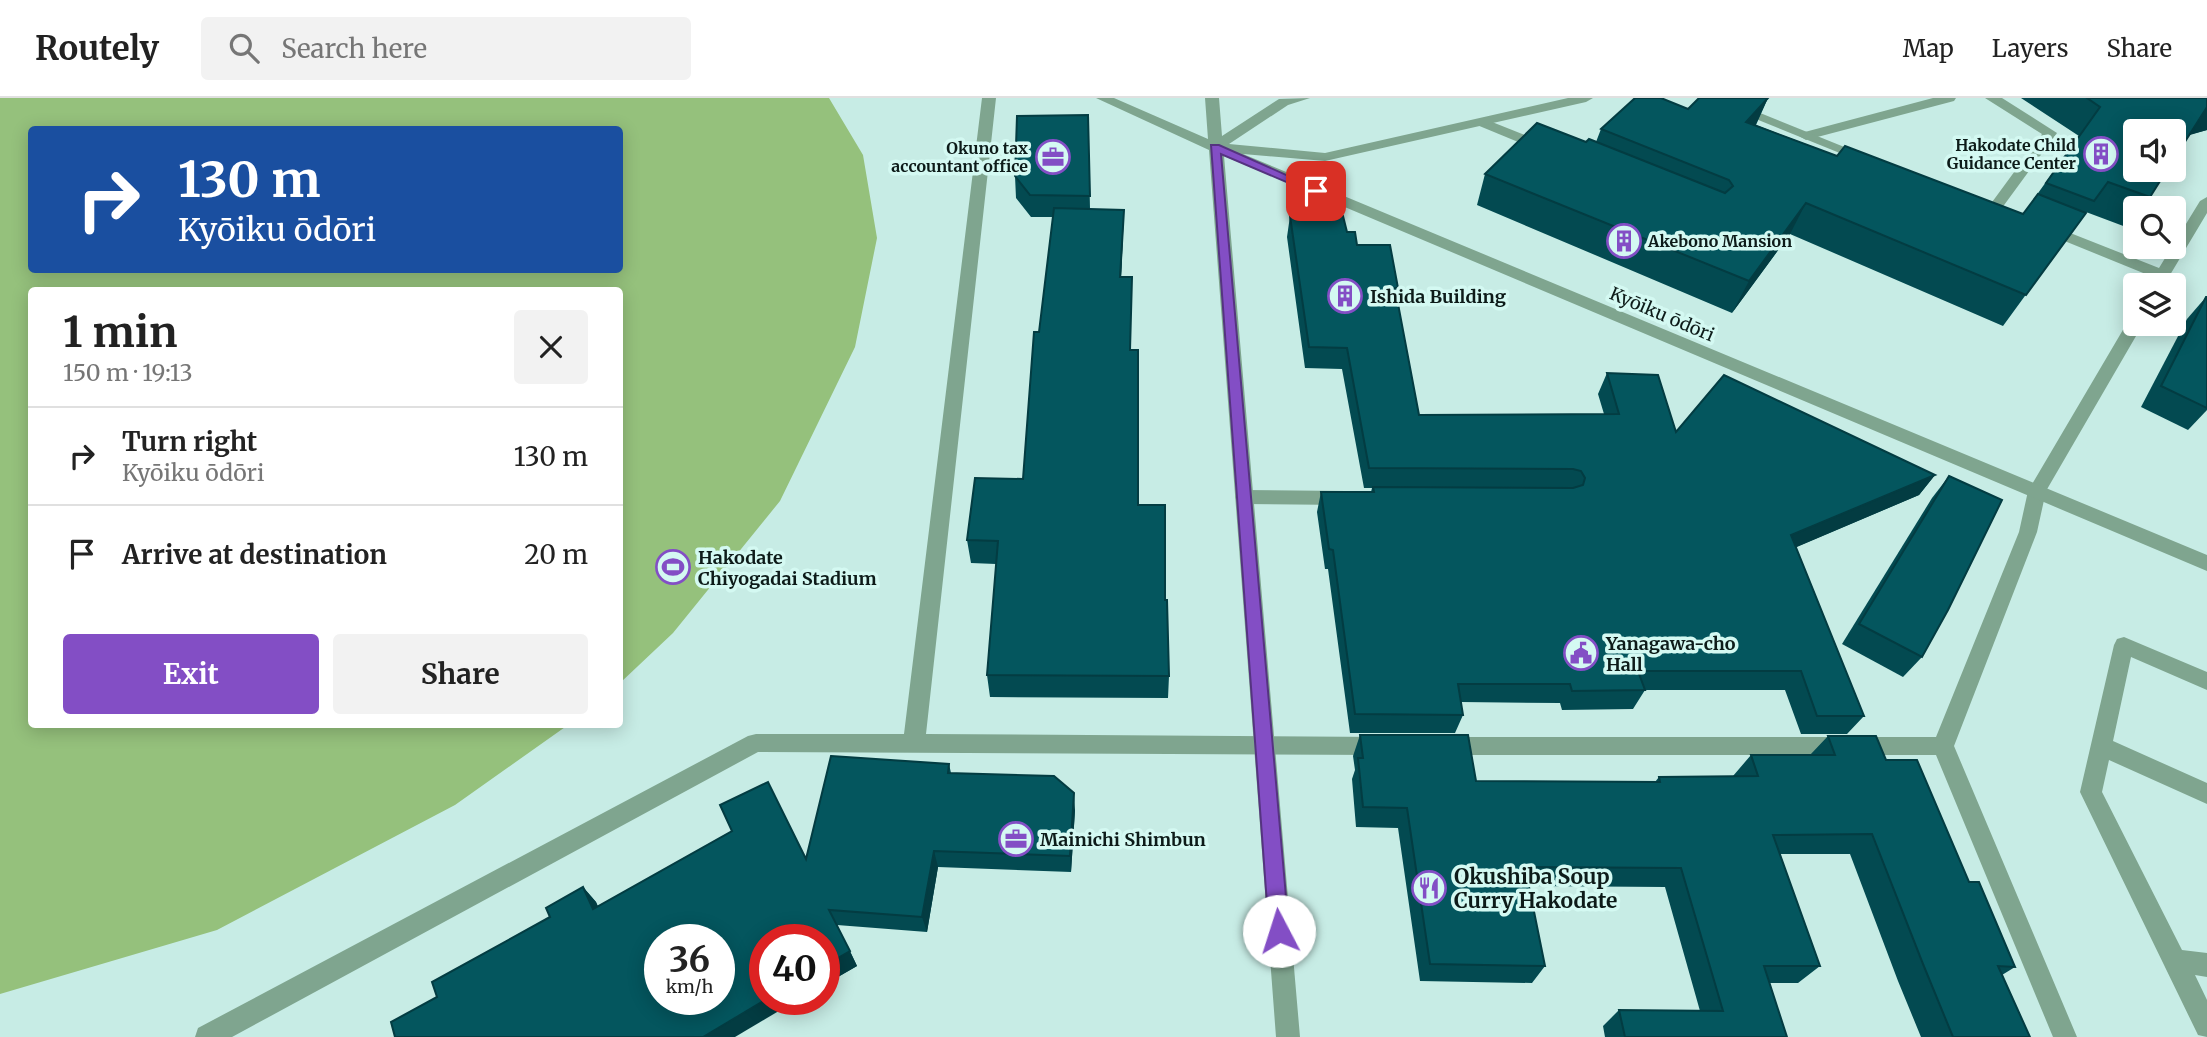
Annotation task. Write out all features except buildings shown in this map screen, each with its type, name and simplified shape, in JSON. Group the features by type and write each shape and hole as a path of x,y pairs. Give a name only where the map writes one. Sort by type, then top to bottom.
{"street":[{"path":"914,743 989,98"},
{"name":"Kyōiku ōdōri","path":"1102,98 2207,563"},
{"path":"1212,98 1288,1037"},
{"path":"1215,147 1284,102 1303,98"},
{"path":"1215,147 1325,157 1586,98"},
{"path":"1711,98 1882,165"},
{"path":"1806,136 1949,98"},
{"path":"1992,98 2050,133 1994,209"},
{"path":"1482,122 1558,153"},
{"path":"2164,273 2207,201"},
{"path":"2033,224 2144,273"},
{"path":"2065,1037 1943,746 2028,532 2037,491 2127,336"},
{"path":"1244,497 1359,498"},
{"path":"2207,681 2124,645 2091,792 2207,1026"},
{"path":"207,1037 756,743 1943,746"},
{"path":"2101,746 2207,794"},
{"path":"2173,961 2207,965"}],"green space":[{"name":"Hakodate Chiyogadai Stadium","path":"0,98 829,98 863,155 877,238 855,347 780,501 673,633 623,680 623,287 28,287 28,728 564,728 455,805 217,930 0,994"}],"place":[{"name":"Hakodate Child Guidance Center","path":"2101,154"},
{"name":"Okuno tax accountant office","path":"1053,157"},
{"name":"Akebono Mansion","path":"1624,241"},
{"name":"Ishida Building","path":"1345,296"},
{"name":"Hakodate Chiyogadai Stadium","path":"673,567"},
{"name":"Yanagawa-cho Hall","path":"1581,653"},
{"name":"Mainichi Shimbun","path":"1016,839"},
{"name":"Okushiba Soup Curry Hakodate","path":"1429,888"}],"route":[{"path":"1279,931 1215,147 1316,191"}]}
